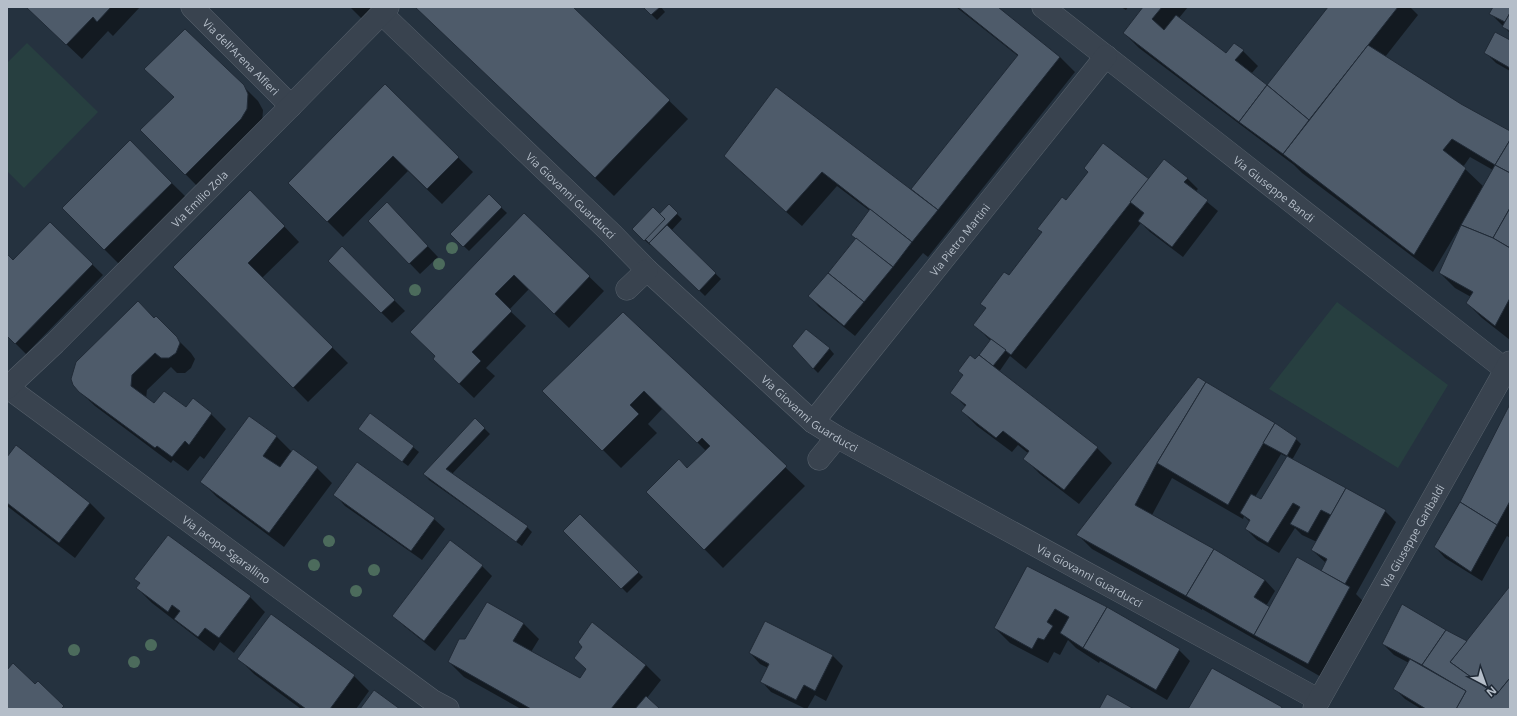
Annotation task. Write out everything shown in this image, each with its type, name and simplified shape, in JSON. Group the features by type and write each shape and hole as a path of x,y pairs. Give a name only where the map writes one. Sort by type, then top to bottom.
{"street":[{"name":"Via dell'Arena Alfieri","path":"192,7 291,106"},
{"name":"Via Giuseppe Bandi","path":"1043,7 1508,366"},
{"name":"Via Emilio Zola","path":"7,387 55,342 385,11"},
{"name":"Via Giovanni Guarducci","path":"385,11 647,270 813,422 837,437 1317,705"},
{"name":"Via Pietro Martini","path":"813,422 1106,56"},
{"path":"627,289 647,270"},
{"name":"Via Giuseppe Garibaldi","path":"1317,705 1508,366"},
{"name":"Via Jacopo Sgarallino","path":"7,387 433,701 448,709"},
{"path":"819,459 837,437"}],"green space":[{"path":"27,43 98,112 24,188 7,171 7,63"},
{"path":"1337,302 1448,385 1398,468 1269,389"}],"building":[{"path":"26,7 111,7 97,22 93,17 66,45"},
{"path":"415,7 573,7 670,100 595,178"},
{"path":"643,7 660,7 651,15"},
{"path":"958,7 998,7 1060,57 938,210 911,189 1018,55"},
{"path":"1143,7 1162,7 1152,19 1164,30 1176,15 1226,53 1234,43 1244,50 1235,60 1267,85 1239,122 1123,33"},
{"path":"1328,7 1398,7 1309,120 1267,85"},
{"path":"1493,7 1510,7 1510,13 1505,22 1489,14"},
{"path":"1510,13 1510,31 1502,27"},
{"path":"185,29 244,85 248,94 247,109 241,119 185,175 140,130 174,97 144,69"},
{"path":"1495,32 1510,40 1510,68 1484,53"},
{"path":"1368,45 1461,104 1510,131 1510,140 1495,165 1452,139 1443,150 1466,168 1414,255 1283,154"},
{"path":"385,84 459,157 427,189 393,156 327,222 288,183"},
{"path":"1267,85 1309,120 1283,154 1239,122"},
{"path":"776,87 938,210 912,242 822,172 786,212 724,156"},
{"path":"130,140 172,183 104,250 62,208"},
{"path":"1510,140 1510,173 1495,165"},
{"path":"1103,143 1149,179 1011,355 973,325 986,308 980,304 1004,272 1009,275 1042,232 1037,229 1062,197 1066,200 1088,172 1084,168"},
{"path":"1164,159 1188,178 1184,182 1208,200 1172,247 1138,221 1144,213 1130,202"},
{"path":"1495,165 1510,173 1510,208 1493,238 1461,225"},
{"path":"250,190 285,226 248,263 333,347 293,388 173,267"},
{"path":"489,194 502,207 463,247 450,234"},
{"path":"387,202 428,246 409,264 368,221"},
{"path":"669,204 678,213 649,243 640,234"},
{"path":"653,207 665,219 644,241 632,229"},
{"path":"1510,208 1510,248 1493,238"},
{"path":"870,209 912,242 893,267 851,235"},
{"path":"524,213 590,276 554,314 514,275 495,294 512,311 472,352 481,361 459,384 433,359 435,356 410,332"},
{"path":"50,222 93,264 15,344 7,336 7,254 13,260"},
{"path":"667,225 716,273 699,291 649,243"},
{"path":"1461,225 1493,238 1510,248 1510,298 1495,326 1466,303 1473,292 1439,273"},
{"path":"856,238 893,267 864,302 828,273"},
{"path":"342,246 395,300 381,313 328,261"},
{"path":"828,273 864,302 844,326 808,296"},
{"path":"138,301 154,318 156,316 177,337 180,343 176,353 169,358 161,358 155,353 132,375 131,386 154,403 164,391 186,407 193,398 212,413 189,445 185,441 172,457 157,446 155,448 79,392 73,385 71,379 76,362"},
{"path":"623,312 787,466 704,550 646,492 679,459 687,468 710,446 702,438 697,443 644,391 630,405 639,414 602,451 542,391"},
{"path":"806,329 830,348 813,369 792,346"},
{"path":"991,339 1006,350 993,366 979,355"},
{"path":"970,355 975,359 979,355 1098,447 1064,490 1023,459 1029,451 1003,431 996,438 961,411 966,405 950,393 963,375 958,371"},
{"path":"1198,377 1206,382 1157,463 1135,505 1214,549 1186,596 1076,535"},
{"path":"1206,382 1275,423 1228,505 1157,463"},
{"path":"1510,404 1510,501 1497,525 1460,502"},
{"path":"370,413 414,446 402,462 358,429"},
{"path":"249,416 277,436 263,456 280,467 293,449 318,467 269,533 200,482"},
{"path":"475,418 485,428 446,469 528,526 516,542 423,474"},
{"path":"1275,423 1297,438 1287,456 1263,443"},
{"path":"16,445 90,503 59,543 7,503 7,457"},
{"path":"1287,456 1346,488 1331,515 1321,510 1308,533 1290,524 1300,507 1293,503 1268,543 1245,529 1250,520 1240,513 1251,494 1261,499"},
{"path":"357,462 435,518 411,551 333,495"},
{"path":"1346,488 1386,510 1345,584 1321,571 1327,559 1311,550"},
{"path":"1460,502 1497,525 1471,572 1434,547"},
{"path":"580,514 639,572 621,589 563,531"},
{"path":"168,535 251,596 219,638 205,628 198,637 174,619 180,611 172,605 168,612 136,588 140,583 134,579"},
{"path":"450,540 483,565 424,641 392,616"},
{"path":"1214,549 1265,580 1254,597 1270,607 1254,635 1186,596"},
{"path":"1297,557 1350,587 1308,664 1254,635"},
{"path":"1027,566 1107,607 1083,648 1060,633 1069,617 1055,609 1047,622 1053,626 1044,640 1038,638 1032,649 994,628"},
{"path":"1510,586 1510,678 1496,695 1450,662"},
{"path":"487,602 524,623 513,641 580,678 586,669 574,658 582,647 578,642 592,622 646,665 611,709 531,709 448,662 459,639 465,639"},
{"path":"1402,604 1446,630 1422,665 1382,644"},
{"path":"1107,607 1180,649 1156,690 1083,648"},
{"path":"271,614 355,675 330,709 306,709 237,659"},
{"path":"765,621 833,655 815,691 804,685 796,700 760,682 769,664 749,653"},
{"path":"1446,630 1467,641 1450,662 1496,695 1510,678 1510,709 1456,709 1466,691 1422,665"},
{"path":"1410,659 1466,691 1456,709 1426,709 1393,689"},
{"path":"13,663 35,684 38,681 64,706 61,709 7,709 7,670"},
{"path":"1212,668 1282,707 1281,709 1188,709"},
{"path":"374,690 400,709 360,709"},
{"path":"1107,694 1134,709 1099,709"},
{"path":"646,696 659,708 658,709 635,709"}]}
